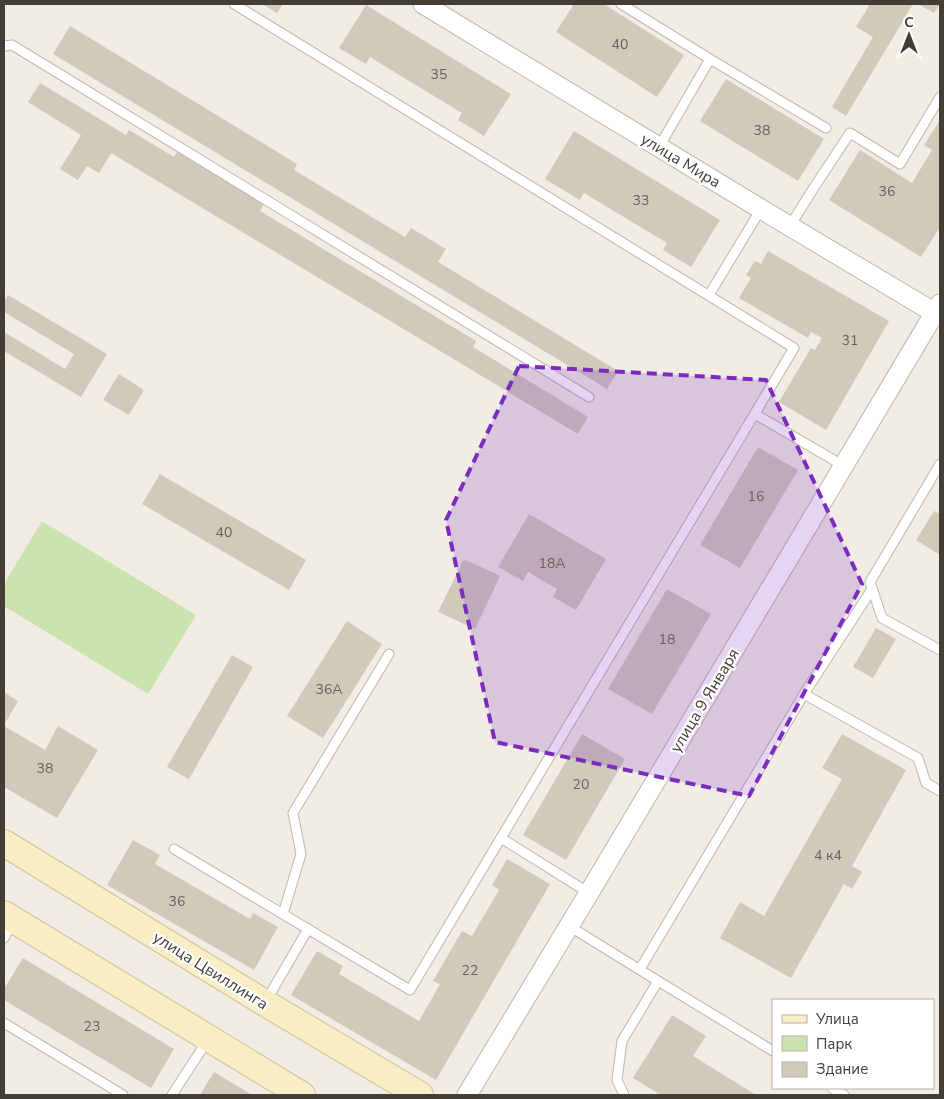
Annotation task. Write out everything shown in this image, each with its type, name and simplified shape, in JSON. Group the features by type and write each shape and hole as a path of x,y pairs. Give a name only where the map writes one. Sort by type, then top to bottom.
{"street":[{"name":"улица Мира","path":"422,4 790,226 939,311"},
{"name":"улица 9 Января","path":"466,1095 939,311"},
{"name":"улица Цвиллинга","path":"4,842 265,1003 420,1095"},
{"path":"7,924 208,1038 302,1095"}],"lane":[{"path":"174,849 410,990 794,348 234,4"},
{"path":"621,4 826,128"},
{"path":"4,46 12,45 589,396"},
{"path":"659,147 710,59"},
{"path":"790,226 812,189 850,133 900,164 940,98"},
{"path":"709,295 762,209"},
{"path":"755,414 844,466"},
{"path":"940,464 870,582 882,618 940,650"},
{"path":"640,969 804,694 872,589"},
{"path":"283,914 301,854 292,813 389,654"},
{"path":"804,694 918,758 926,782 940,791"},
{"path":"500,838 589,893"},
{"path":"569,926 772,1050"},
{"path":"265,1003 308,929"},
{"path":"624,1095 617,1080 622,1041 658,980"},
{"path":"4,1023 123,1095"},
{"path":"172,1095 208,1038"}],"highlighted area":[{"path":"519,366 766,380 862,584 749,796 495,742 446,520"}],"green space":[{"path":"42,521 196,615 148,694 4,606 4,584"}],"building":[{"path":"262,4 283,4 277,13"},
{"path":"574,4 604,4 684,55 657,97 556,32"},
{"path":"870,4 913,4 846,116 832,107 873,37 856,27"},
{"path":"918,4 940,4 934,13"},
{"path":"366,5 511,94 484,136 458,120 462,113 370,57 366,64 339,48"},
{"path":"70,26 297,164 294,170 405,237 411,228 446,249 438,262 618,371 607,389 53,54"},
{"path":"726,79 824,139 798,181 700,121"},
{"path":"40,83 126,135 129,130 174,157 177,152 264,204 260,211 476,341 473,347 588,417 578,434 111,153 99,173 87,166 78,180 60,169 81,135 28,102"},
{"path":"940,120 940,227 921,257 829,200 860,150 912,183 932,150 924,145"},
{"path":"574,131 720,220 691,267 663,250 667,243 584,193 580,200 545,179"},
{"path":"768,251 889,321 826,430 779,402 811,348 815,350 822,338 811,332 808,338 739,298 751,278 746,275 755,261 761,264"},
{"path":"8,295 107,354 81,397 4,351 4,332 65,369 74,354 4,312 4,302"},
{"path":"119,374 144,390 129,415 103,400"},
{"path":"758,447 798,470 740,568 700,545"},
{"path":"160,474 306,560 289,590 142,504"},
{"path":"934,511 940,514 940,555 916,540"},
{"path":"529,514 606,559 576,610 553,597 557,589 528,572 523,581 498,567"},
{"path":"464,559 500,576 475,629 438,612"},
{"path":"667,589 711,614 652,714 608,689"},
{"path":"347,621 382,644 323,738 287,716"},
{"path":"876,628 896,639 873,678 853,667"},
{"path":"232,655 253,667 189,779 167,767"},
{"path":"4,692 18,701 4,725"},
{"path":"4,726 45,750 58,726 98,750 57,818 4,787"},
{"path":"582,734 625,759 566,860 523,835"},
{"path":"842,734 906,770 852,866 862,872 852,889 844,884 791,978 720,938 740,902 764,916 842,779 822,768"},
{"path":"133,840 160,855 155,864 250,919 253,913 278,927 254,970 107,885"},
{"path":"507,859 550,884 436,1080 291,995 317,951 343,966 339,974 419,1021 440,984 433,981 462,931 472,936 499,890 492,885"},
{"path":"23,958 174,1049 151,1088 4,1000 4,989"},
{"path":"672,1015 706,1036 693,1056 756,1095 661,1095 633,1078"},
{"path":"214,1072 252,1095 200,1095"}]}
